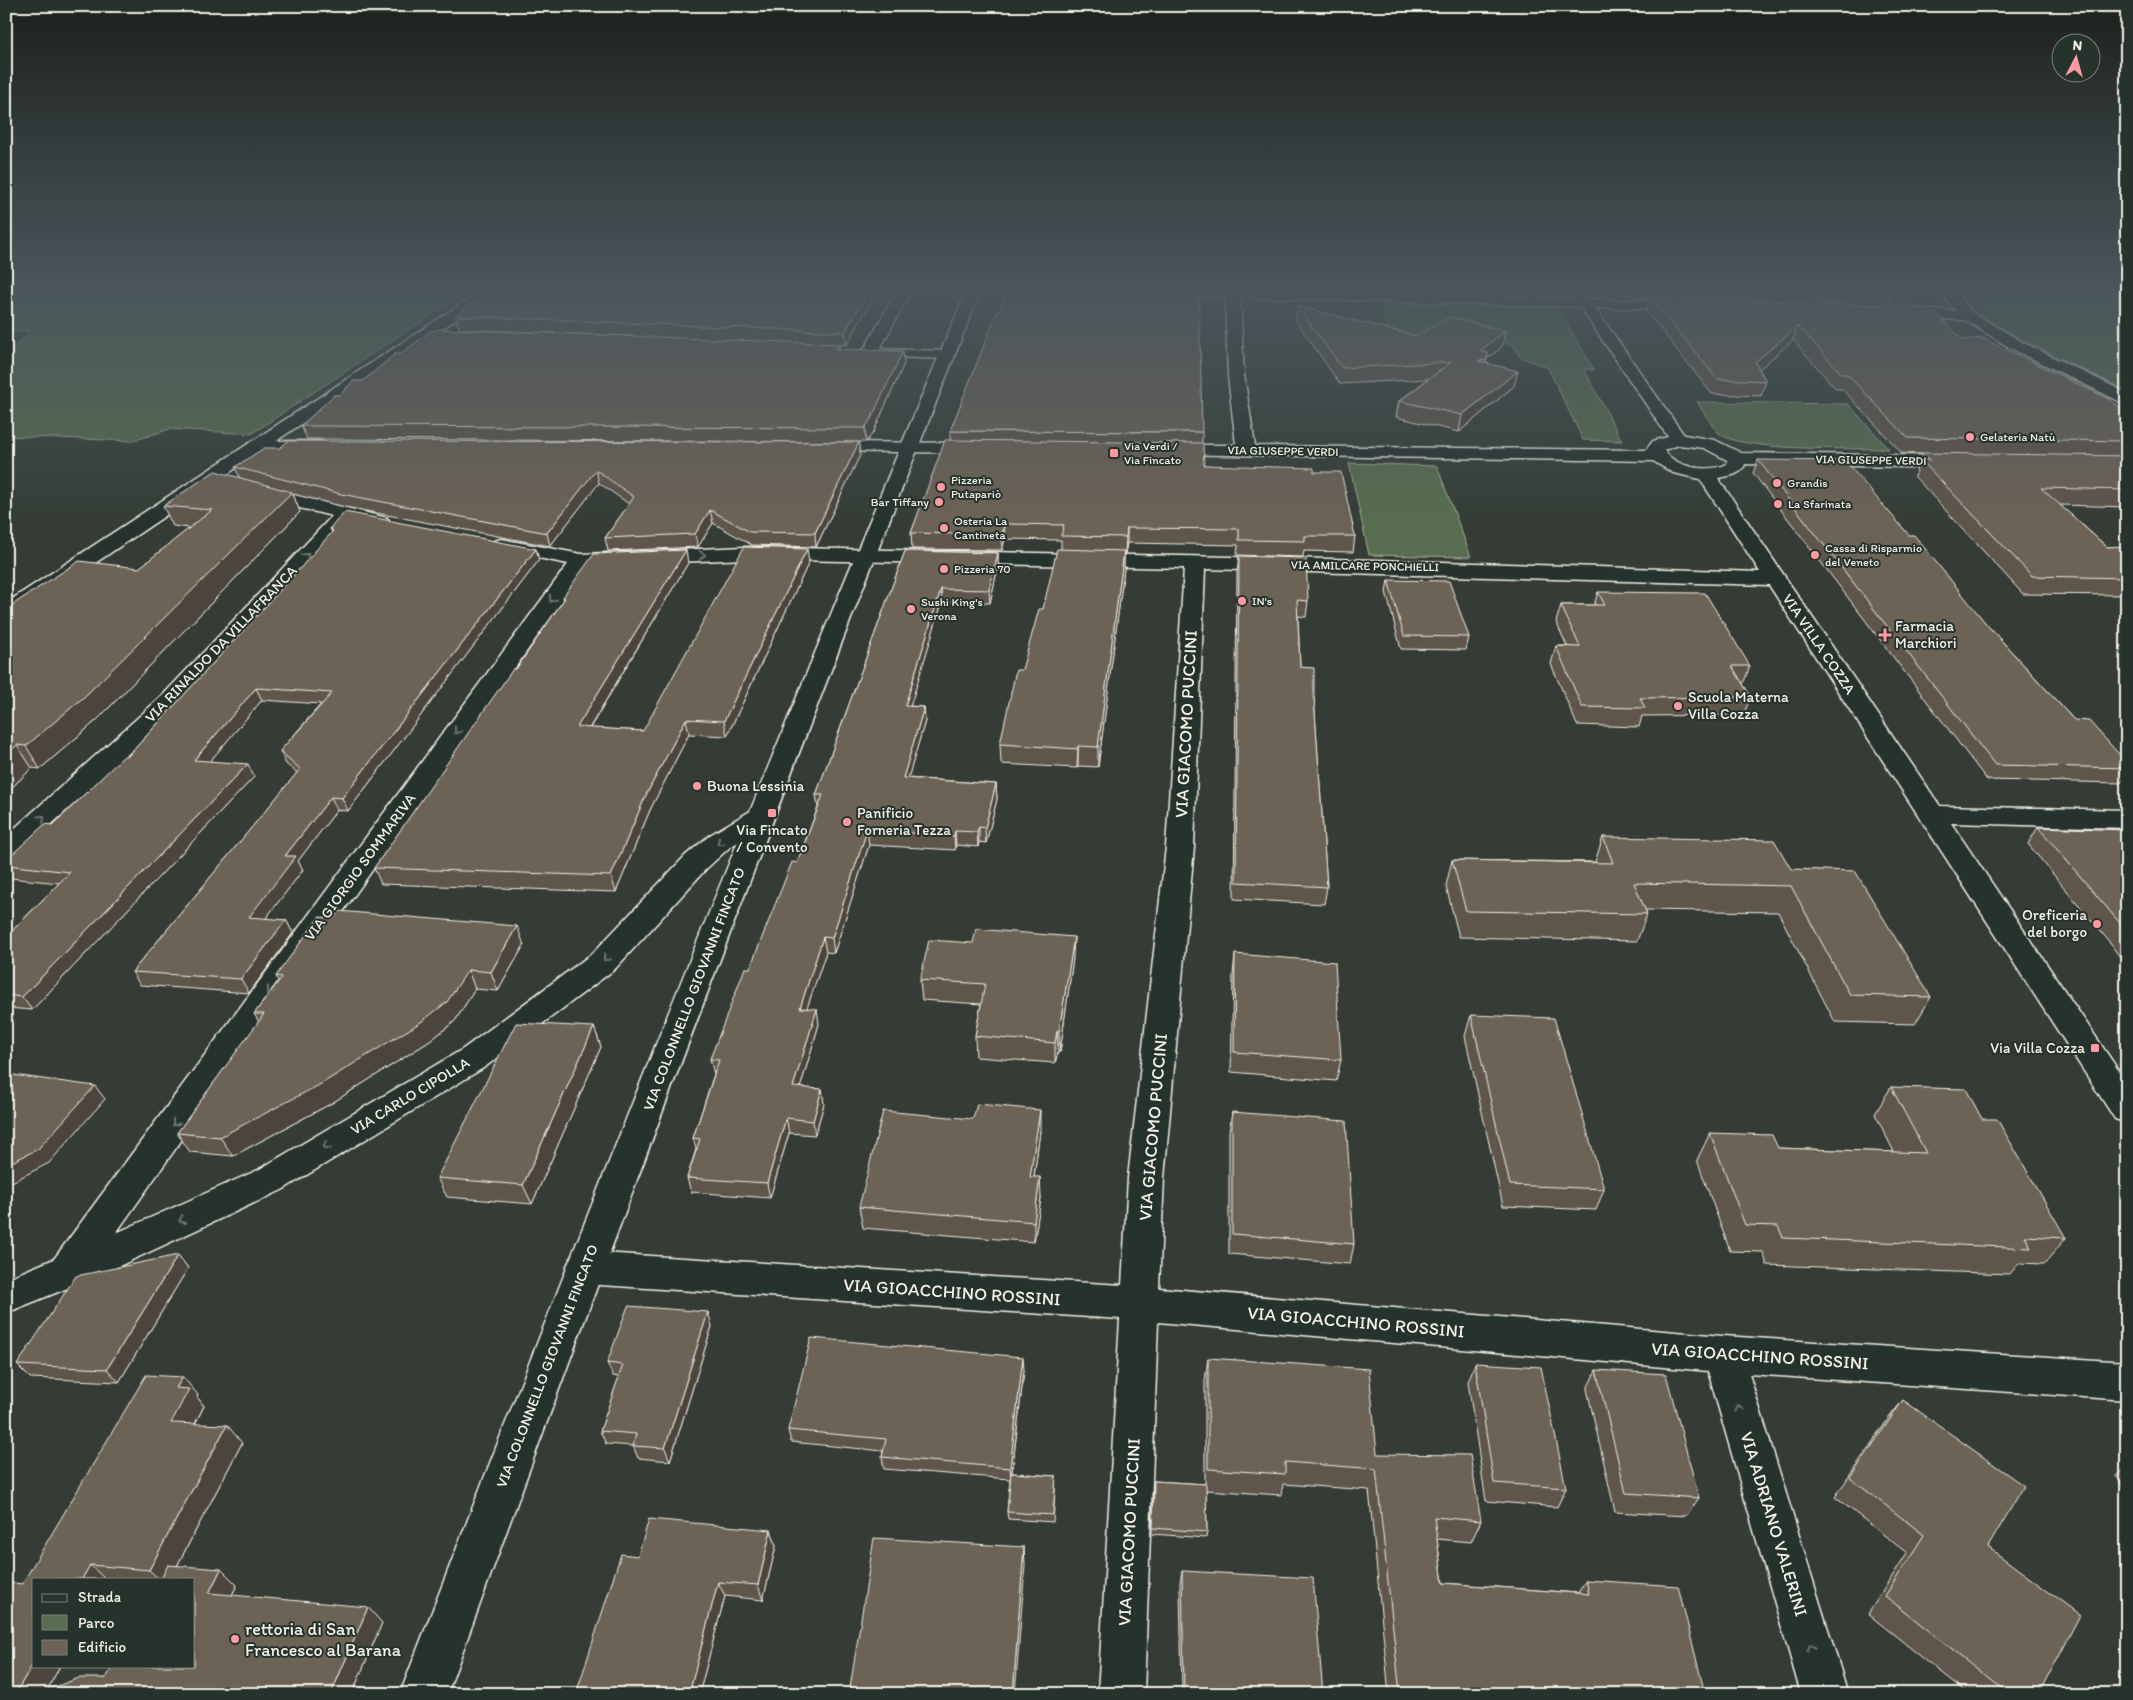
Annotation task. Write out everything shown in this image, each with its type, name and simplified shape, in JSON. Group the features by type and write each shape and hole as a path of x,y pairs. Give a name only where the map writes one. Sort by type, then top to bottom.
{"street":[{"path":"6,613 375,366"},
{"name":"VIA COLONNELLO GIOVANNI FINCATO","path":"423,1694 585,1268 761,816 942,366"},
{"path":"1236,366 1246,450"},
{"path":"1628,366 1679,440"},
{"path":"2059,366 2127,400"},
{"name":"VIA GIUSEPPE VERDI","path":"1146,449 1657,456 1655,450 1659,445 1679,440 1713,445 1730,452 1736,458 1970,462"},
{"path":"256,446 334,446"},
{"path":"806,447 999,448"},
{"path":"1657,456 1662,461 1681,470 1706,474 1732,470 1737,462 1736,458"},
{"name":"VIA VILLA COZZA","path":"1706,474 2127,1110"},
{"path":"207,479 344,515 401,526"},
{"name":"VIA RINALDO DA VILLAFRANCA","path":"6,851 172,700 344,515"},
{"name":"VIA AMILCARE PONCHIELLI","path":"486,542 580,560 746,553 1195,562 1776,579"},
{"name":"VIA GIORGIO SOMMARIVA","path":"68,1270 580,560"},
{"name":"VIA GIACOMO PUCCINI","path":"1121,1694 1146,1178 1180,846 1195,562"},
{"path":"1932,814 2127,818"},
{"name":"VIA CARLO CIPOLLA","path":"6,1296 270,1180 474,1058 604,961 696,862 720,841 761,816"},
{"name":"VIA GIOACCHINO ROSSINI","path":"585,1268 1140,1303 1723,1354 2127,1381"},
{"name":"VIA ADRIANO VALERINI","path":"1723,1354 1824,1694"}],"green space":[{"path":"6,366 353,366 251,434 170,429 133,441 6,436"},
{"path":"1544,366 1592,366 1594,370 1584,369 1622,441 1583,440 1548,368"},
{"path":"2077,366 2127,366 2127,391"},
{"path":"1697,402 1848,404 1889,449 1800,448 1752,444 1733,440 1717,431"},
{"path":"1349,463 1437,466 1471,557 1369,555"}],"building":[{"path":"380,366 896,366 865,428 301,426 334,395 340,395 353,381 363,381"},
{"path":"976,366 1201,366 1202,432 950,431"},
{"path":"1341,366 1372,366 1342,368"},
{"path":"1445,366 1499,366 1518,371 1462,415 1399,401"},
{"path":"1707,366 1758,366 1766,381 1717,379"},
{"path":"1835,366 2041,366 2109,399 2127,413 2127,441 1908,438 1847,374 1842,374"},
{"path":"945,440 1203,443 1204,465 1314,468 1314,472 1341,472 1355,536 1305,536 1305,541 1239,540 1239,529 1127,528 1126,537 1061,536 1064,525 1004,524 1002,535 911,533"},
{"path":"288,441 859,442 815,533 750,532 710,510 695,534 605,538 634,497 596,470 547,533 341,494 235,467 264,448 280,448"},
{"path":"1923,453 2127,456 2127,490 2041,488 2107,547 2127,546 2127,578 2032,576 1921,460 1930,460"},
{"path":"1758,460 1845,461 1909,535 1914,535 1988,626 2074,720 2089,721 2127,763 2127,768 1995,765"},
{"path":"215,471 292,492 84,697 26,746 17,745 6,756 6,609 79,561 139,568 212,510 163,506"},
{"path":"345,512 536,549 342,798 331,797 285,856 296,856 249,917 286,920 241,979 132,972 300,769 280,751 332,693 256,688 194,760 248,764 22,997 6,995 6,937 70,872 6,865 6,860 45,824 53,825 124,756 128,756 295,574 333,531 330,528"},
{"path":"744,547 807,549 724,721 686,719 646,795 611,876 374,868 513,669 516,669 565,598 563,597 594,554 686,550 577,727 643,731"},
{"path":"1057,549 1124,551 1098,747 1078,746 1078,749 1000,744 1016,670 1022,670 1039,609 1043,609"},
{"path":"905,551 998,553 989,590 941,589 905,706 924,707 903,778 996,784 985,828 979,827 977,832 955,831 954,836 867,830 832,938 823,937 800,1008 817,1009 793,1087 822,1089 813,1121 786,1118 767,1183 687,1178 700,1139 693,1138 719,1060 710,1059 745,968 750,968 792,862 797,863 823,795 816,795"},
{"path":"1239,556 1306,558 1308,601 1297,600 1300,667 1314,668 1314,698 1327,887 1236,882"},
{"path":"1388,580 1449,581 1469,637 1404,636"},
{"path":"1598,592 1705,593 1750,666 1732,666 1751,697 1640,698 1645,708 1582,707 1556,646 1580,647 1561,605 1605,605"},
{"path":"2038,827 2127,830 2127,933 2119,922"},
{"path":"1603,837 1774,840 1791,869 1855,871 1931,997 1850,995 1791,886 1634,883 1647,914 1466,911 1452,860 1613,863"},
{"path":"338,911 517,926 491,972 468,970 447,1002 421,1022 321,1084 220,1137 177,1133 264,1014 254,1014 282,977 276,976 319,917 334,918"},
{"path":"976,929 1074,937 1059,1031 1057,1031 1055,1043 975,1036 985,984 920,980 929,940 973,943"},
{"path":"1235,954 1335,962 1341,1060 1234,1052"},
{"path":"1471,1015 1554,1018 1604,1189 1510,1185"},
{"path":"516,1023 594,1027 523,1185 437,1178"},
{"path":"6,1074 95,1086 38,1149 6,1165"},
{"path":"1891,1087 1966,1089 1982,1119 1997,1119 2066,1238 2025,1236 2031,1248 1783,1238 1778,1226 1745,1225 1710,1133 1772,1135 1778,1148 1926,1153"},
{"path":"977,1104 1040,1110 1030,1177 1040,1177 1034,1222 859,1207 883,1111 973,1119"},
{"path":"1232,1112 1346,1121 1354,1244 1232,1234"},
{"path":"178,1255 107,1369 17,1365 76,1276"},
{"path":"628,1306 708,1312 665,1448 633,1446 636,1434 600,1431 623,1365 607,1363"},
{"path":"811,1338 1023,1357 1010,1468 882,1457 886,1439 788,1430"},
{"path":"1208,1358 1369,1369 1377,1454 1470,1455 1481,1521 1434,1517 1443,1583 1589,1594 1586,1580 1678,1586 1705,1694 1485,1694 1458,1692 1458,1694 1400,1694 1376,1469 1285,1462 1285,1474 1208,1469"},
{"path":"1475,1363 1541,1367 1566,1488 1494,1483"},
{"path":"1596,1370 1666,1374 1699,1498 1626,1493"},
{"path":"146,1375 183,1377 176,1388 189,1389 171,1423 227,1425 149,1570 90,1565 83,1578 32,1578 32,1665 15,1694 6,1694 6,1582 22,1584"},
{"path":"1903,1400 2024,1486 1988,1547 2080,1615 2039,1694 2009,1694 1885,1596 1924,1535 1850,1478"},
{"path":"1011,1473 1056,1476 1053,1515 1007,1512"},
{"path":"1154,1481 1206,1484 1207,1532 1153,1528"},
{"path":"649,1519 771,1530 758,1585 718,1582 689,1694 576,1694 621,1554 638,1556"},
{"path":"874,1538 1024,1547 1013,1694 849,1694"},
{"path":"168,1565 221,1569 209,1593 368,1607 331,1694 36,1694 79,1678 106,1678 112,1668 195,1668 195,1578 162,1578"},
{"path":"1182,1571 1313,1578 1323,1694 1184,1694"}],"place":[{"name":"Gelateria Natù","path":"1970,437"},
{"name":"Via Verdi / Via Fincato","path":"1114,453"},
{"name":"Grandis","path":"1777,483"},
{"name":"Pizzeria Putapariò","path":"941,487"},
{"name":"Bar Tiffany","path":"939,502"},
{"name":"La Sfarinata","path":"1778,504"},
{"name":"Osteria La Cantineta","path":"944,528"},
{"name":"Cassa di Risparmio del Veneto","path":"1815,555"},
{"name":"Pizzeria 70","path":"944,569"},
{"name":"IN's","path":"1242,601"},
{"name":"Sushi King's Verona","path":"911,609"},
{"name":"Farmacia Marchiori","path":"1885,635"},
{"name":"Scuola Materna Villa Cozza","path":"1678,706"},
{"name":"Buona Lessinia","path":"697,786"},
{"name":"Via Fincato / Convento","path":"772,813"},
{"name":"Panificio Forneria Tezza","path":"847,822"},
{"name":"Oreficeria del borgo","path":"2097,924"},
{"name":"Via Villa Cozza","path":"2095,1048"},
{"name":"rettoria di San Francesco al Barana","path":"235,1639"}]}
